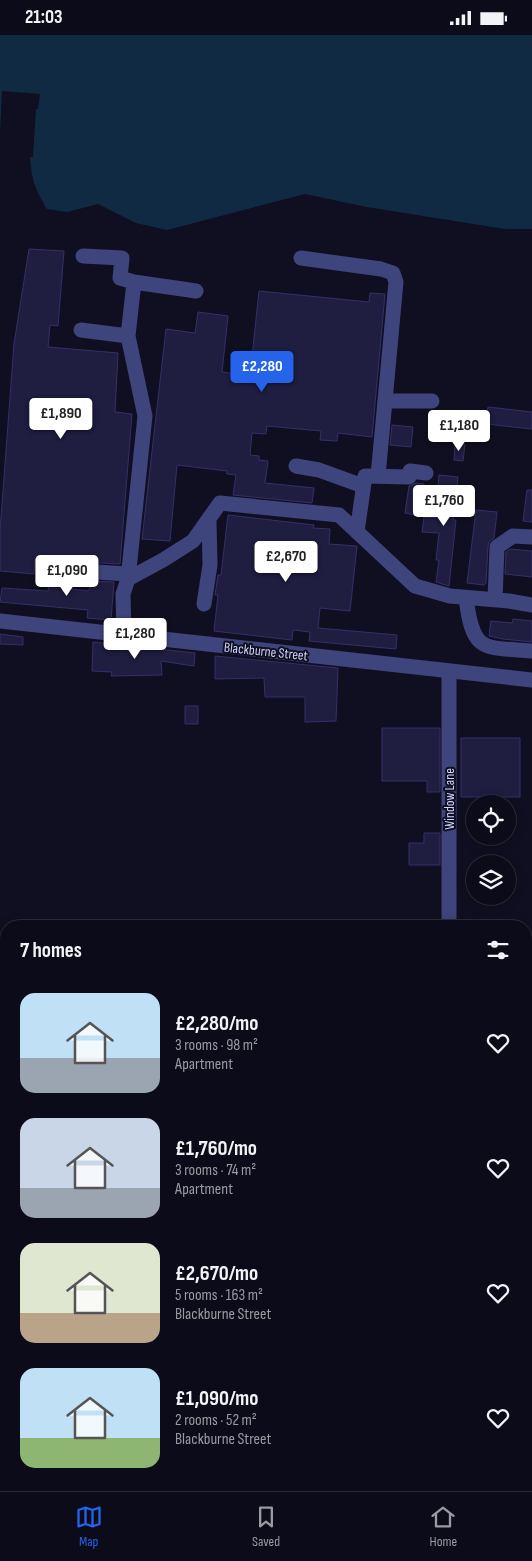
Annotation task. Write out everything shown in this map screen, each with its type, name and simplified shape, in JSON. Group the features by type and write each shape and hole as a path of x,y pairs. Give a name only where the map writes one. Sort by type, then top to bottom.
{"street":[{"path":"83,256 122,258 120,277 134,282 196,291"},
{"path":"301,259 381,269 393,273 396,282 378,476"},
{"path":"124,635 123,594 128,577 145,416 128,336 134,282"},
{"path":"81,330 128,336"},
{"path":"386,401 432,401"},
{"path":"296,466 319,470 363,486"},
{"path":"357,532 365,476 409,477 410,471 426,473"},
{"path":"49,569 128,577 163,561 193,541 220,503 339,515 415,586 450,596 532,605"},
{"path":"204,604 210,565 209,521"},
{"path":"495,600 497,547 513,536 532,537"},
{"path":"466,598 469,619 474,635 480,642 488,647 532,651"},
{"name":"Blackburne Street","path":"0,621 532,680"},
{"name":"Window Lane","path":"449,671 449,920"}],"water":[{"path":"0,35 532,35 532,229 505,229 367,207 305,194 167,230 136,223 98,204 67,212 47,209 35,185 30,157 33,157 36,109 38,109 40,94 2,91 0,134"}],"building":[{"path":"29,249 64,251 58,326 50,325 48,347 118,353 115,412 132,414 120,564 35,560 34,574 0,571 0,531 14,344"},
{"path":"259,291 369,302 370,293 385,294 372,437 338,433 337,441 320,440 321,431 267,426 266,434 252,433 250,455 259,456 259,460 268,461 265,483 314,488 312,503 233,495 236,475 227,474 227,471 177,465 170,541 142,539 166,329 195,333 198,312 228,316 222,372 250,376"},
{"path":"488,407 532,412 532,429 486,424"},
{"path":"392,425 413,427 411,447 390,445"},
{"path":"455,443 465,444 463,461 454,460"},
{"path":"439,475 458,477 453,520 456,520 449,586 436,582 439,560 436,560 439,533 422,532 424,517 440,518 441,498 437,497"},
{"path":"416,483 424,484 419,516 405,513 409,486"},
{"path":"527,490 532,490 532,522 523,521"},
{"path":"476,510 497,512 494,538 489,542 488,546 486,583 484,585 467,583"},
{"path":"228,515 314,525 313,528 330,529 329,544 357,546 350,611 320,608 318,628 397,635 396,649 309,641 310,632 293,630 292,640 214,631 218,595 215,595 218,575 221,575"},
{"path":"510,549 532,551 532,577 505,574 506,552"},
{"path":"50,578 72,580 71,589 89,591 90,581 114,582 111,620 87,618 88,610 0,602 2,588 48,591"},
{"path":"513,619 532,621 532,642 489,636 491,621 512,623"},
{"path":"0,634 23,637 23,645 0,644"},
{"path":"93,642 195,653 194,666 161,661 162,675 111,676 112,672 92,671"},
{"path":"215,656 338,668 336,721 305,722 305,697 265,697 264,678 215,679"},
{"path":"185,706 198,706 198,724 185,724"},
{"path":"382,728 440,728 440,792 427,792 427,781 382,781"},
{"path":"461,738 520,738 520,797 516,797 516,795 466,795 466,797 461,797"},
{"path":"424,833 440,833 440,865 409,865 409,843 424,843"}]}
